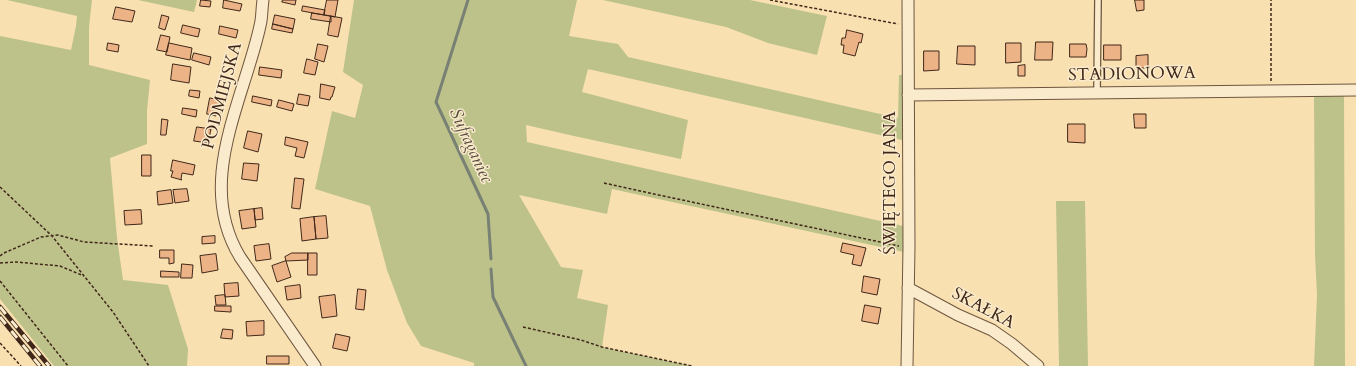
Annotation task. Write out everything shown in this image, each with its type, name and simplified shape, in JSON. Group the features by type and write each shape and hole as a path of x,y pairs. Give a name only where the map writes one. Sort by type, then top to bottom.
{"street":[{"name":"PODMIEJSKA","path":"263,0 261,22 225,144 221,178 221,199 231,243 315,366"},
{"name":"ŚWIĘTEGO JANA","path":"907,366 909,248 908,0"},
{"name":"STADIONOWA","path":"908,96 1097,92 1356,90"},
{"name":"SKAŁKA","path":"908,288 958,315 992,330 1012,344 1038,366"}],"lane":[{"path":"1097,92 1098,0"}],"path":[{"path":"770,0 907,26"},
{"path":"1271,0 1271,91"},
{"path":"604,183 909,248"},
{"path":"0,187 52,236 113,312 150,366"},
{"path":"0,256 41,237 58,235 84,242 154,246"},
{"path":"0,263 16,262 60,266 85,278"},
{"path":"0,280 68,366"},
{"path":"523,327 581,340 602,347 692,366"},
{"path":"0,343 21,366"}],"green space":[{"path":"7,0 92,0 89,27 89,65 150,80 147,111 147,144 110,158 117,238 123,280 168,285 188,349 187,366 54,366 0,299 0,36 71,50 77,16"},
{"path":"138,0 197,0 194,12"},
{"path":"354,0 577,0 569,36 618,44 628,57 898,118 899,75 903,75 902,140 588,69 582,92 688,120 681,159 526,125 527,142 903,226 904,252 612,189 607,214 519,195 561,267 583,270 577,298 608,305 602,347 692,366 474,366 474,363 421,346 407,323 387,270 370,206 315,189 332,111 355,118 363,85 343,72"},
{"path":"603,0 750,0 827,16 817,55 768,43 726,27"},
{"path":"1344,93 1345,366 1314,366 1317,295 1315,255 1314,94"},
{"path":"1056,201 1085,201 1088,366 1059,366"}],"building":[{"path":"201,0 211,1 210,7 200,6"},
{"path":"224,0 242,4 240,11 223,8"},
{"path":"283,0 296,0 295,5 282,2"},
{"path":"327,0 338,0 335,17 324,15"},
{"path":"1135,0 1144,0 1144,10 1137,11"},
{"path":"303,6 325,10 324,15 302,11"},
{"path":"116,7 135,11 132,22 113,19"},
{"path":"312,13 331,16 331,22 311,19"},
{"path":"162,15 169,17 165,30 159,28"},
{"path":"275,15 295,19 293,29 273,24"},
{"path":"331,16 342,18 338,37 328,35"},
{"path":"273,24 293,29 292,33 272,29"},
{"path":"183,25 200,29 198,37 181,33"},
{"path":"220,26 238,30 236,38 219,34"},
{"path":"847,30 863,34 855,56 843,53 844,45 841,45 842,38 845,38"},
{"path":"161,35 170,37 167,52 157,50"},
{"path":"1036,42 1053,42 1052,60 1035,60"},
{"path":"108,43 119,45 118,52 107,50"},
{"path":"169,43 192,48 190,60 166,55"},
{"path":"1006,43 1021,43 1021,62 1006,63"},
{"path":"318,44 328,46 324,62 315,59"},
{"path":"1070,44 1086,44 1086,57 1070,57"},
{"path":"1104,45 1121,45 1121,60 1104,60"},
{"path":"958,46 975,46 975,65 957,64"},
{"path":"924,51 939,51 939,70 924,71"},
{"path":"194,53 211,57 209,65 192,60"},
{"path":"1148,55 1148,68 1136,68 1136,56"},
{"path":"307,59 318,62 315,75 304,73"},
{"path":"173,64 191,67 189,83 171,80"},
{"path":"1025,65 1025,76 1018,76 1018,66"},
{"path":"260,67 282,70 281,78 259,75"},
{"path":"321,84 335,87 330,100 320,98"},
{"path":"190,90 200,91 199,98 189,96"},
{"path":"299,94 310,96 308,106 297,104"},
{"path":"253,96 272,100 271,106 252,102"},
{"path":"210,98 224,101 221,114 216,113 216,116 207,114"},
{"path":"279,100 294,104 292,111 277,107"},
{"path":"183,108 197,110 196,117 182,114"},
{"path":"1134,114 1146,114 1146,128 1135,128"},
{"path":"162,119 168,120 166,135 161,135"},
{"path":"1068,124 1085,124 1085,143 1068,142"},
{"path":"197,127 211,129 208,143 194,141"},
{"path":"248,131 262,134 258,152 244,148"},
{"path":"286,137 308,142 304,158 295,156 297,148 285,145"},
{"path":"142,155 151,155 151,176 142,176"},
{"path":"173,160 195,165 193,175 182,173 182,180 171,177 173,171 171,171"},
{"path":"244,163 259,164 257,181 242,179"},
{"path":"295,178 304,179 300,209 292,208"},
{"path":"187,189 189,201 175,203 173,190"},
{"path":"171,190 173,203 158,205 157,192"},
{"path":"262,208 263,219 255,220 254,209"},
{"path":"254,209 256,227 242,229 239,211"},
{"path":"141,210 142,224 125,225 124,211"},
{"path":"326,216 328,238 316,239 314,217"},
{"path":"314,217 316,239 302,241 300,219"},
{"path":"215,236 215,243 202,244 202,237"},
{"path":"843,243 866,248 861,266 852,264 854,255 841,252"},
{"path":"269,244 271,259 256,261 254,246"},
{"path":"160,250 174,250 174,263 169,264 169,258 160,258"},
{"path":"292,253 308,253 308,260 286,261 285,257"},
{"path":"308,253 317,253 317,275 308,275"},
{"path":"216,254 218,270 202,273 200,256"},
{"path":"286,261 291,277 277,282 272,266"},
{"path":"182,264 193,265 192,278 181,278"},
{"path":"161,271 179,272 179,277 161,277"},
{"path":"864,276 880,279 877,295 862,292"},
{"path":"238,283 239,296 225,297 224,284"},
{"path":"300,285 301,298 287,300 285,287"},
{"path":"358,289 366,290 364,310 356,309"},
{"path":"225,295 226,305 216,305 215,296"},
{"path":"335,295 337,316 322,318 319,297"},
{"path":"865,305 881,308 878,324 862,321"},
{"path":"215,306 231,306 231,312 215,311"},
{"path":"264,321 264,335 247,336 246,322"},
{"path":"223,329 233,330 232,339 221,338"},
{"path":"336,334 350,337 347,351 333,348"},
{"path":"267,356 289,356 289,364 267,364"}],"waterway":[{"name":"Sufraganiec","path":"468,0 436,102 488,214 491,259"},
{"name":"Sufraganiec","path":"491,269 493,297 526,366"}],"railway":[{"path":"0,307 49,366"},
{"path":"0,317 40,366"}]}
